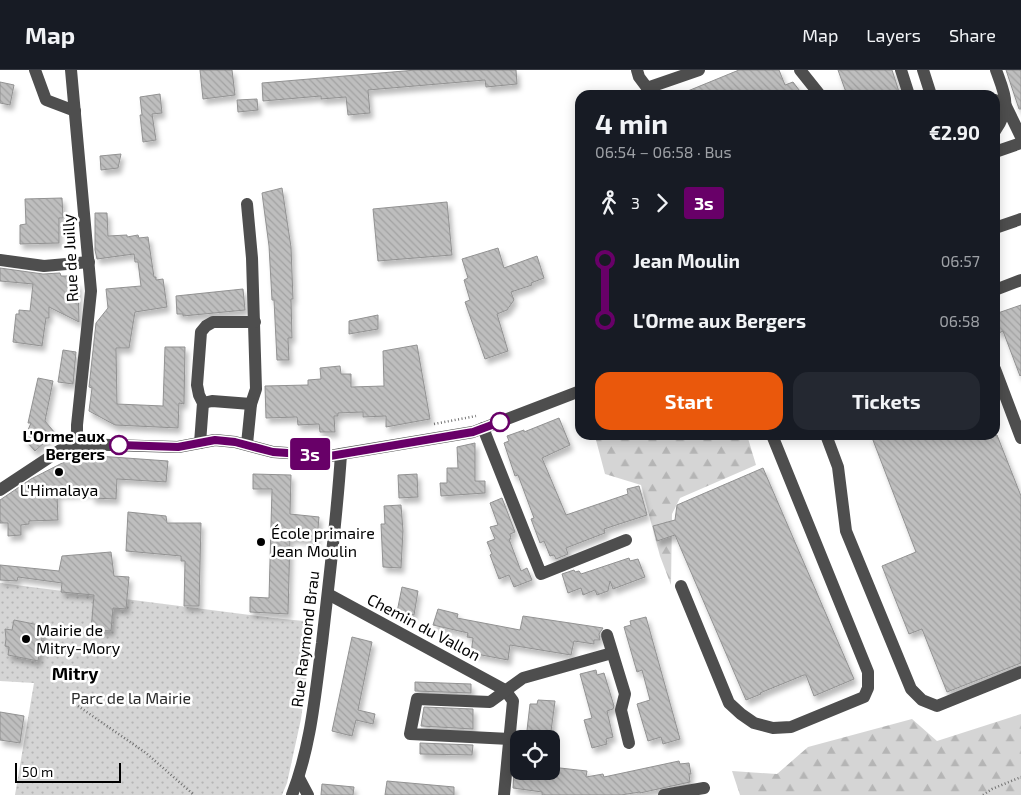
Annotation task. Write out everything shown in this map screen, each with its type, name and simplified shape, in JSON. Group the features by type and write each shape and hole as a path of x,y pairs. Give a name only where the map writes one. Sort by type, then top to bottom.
{"street":[{"path":"34,70 46,100 75,110"},
{"name":"Rue de Juilly","path":"71,70 91,291 76,444"},
{"path":"637,70 639,77 649,90"},
{"path":"652,90 699,70"},
{"path":"800,70 816,90"},
{"path":"901,70 907,90"},
{"path":"923,70 929,90"},
{"path":"992,90 997,74"},
{"path":"997,74 1004,92 1001,103 1002,120 1000,123"},
{"path":"1001,103 1021,137"},
{"path":"1000,150 1021,143"},
{"path":"247,204 252,258 256,389 251,404 247,444"},
{"path":"1000,226 1021,218"},
{"path":"0,260 44,266 89,262"},
{"path":"1000,288 1021,280"},
{"path":"200,443 203,403 197,385 201,332 213,322 255,322"},
{"path":"1000,382 1021,438"},
{"path":"0,490 65,447 76,444 178,447 215,440 247,444 273,452 330,456 483,428 575,393"},
{"path":"203,403 212,401 251,404"},
{"path":"483,428 541,574 626,540"},
{"path":"681,586 730,702 741,714 754,723 773,728 791,727 864,697 868,688 868,672 774,440"},
{"path":"828,440 838,467 846,531 911,689 922,700 936,706 1021,672"},
{"name":"Rue Raymond Brau","path":"292,795 299,778 311,732 328,594 341,454"},
{"name":"Chemin du Vallon","path":"328,594 505,690"},
{"path":"607,636 625,694 621,710 629,743"},
{"path":"504,795 510,738 410,734 417,699 490,702 522,678 612,652"},
{"path":"505,690 513,701 511,730"},
{"path":"299,778 308,795"},
{"path":"664,795 704,788"}],"path":[{"path":"427,425 481,415"},
{"path":"78,706 146,753 194,795"},
{"path":"983,795 992,789 1021,777"}],"green space":[{"path":"596,440 748,440 756,465 680,498 672,514 671,585 660,556 641,485 605,474"},
{"name":"Parc de la Mairie","path":"0,583 314,622 301,719 287,783 282,795 15,795 34,683 0,681"},
{"path":"1021,714 1021,795 740,795 732,771 777,774 808,747 912,719 937,741"}],"building":[{"path":"200,70 232,70 235,95 203,99"},
{"path":"416,70 516,70 517,84 486,87 485,80 368,90 370,113 348,115 346,97 321,99 321,96 263,101 262,83"},
{"path":"739,70 779,70 785,85 793,82 799,90 690,90"},
{"path":"838,70 892,70 898,90 845,90"},
{"path":"1006,70 1021,70 1021,109 1019,109"},
{"path":"0,82 14,85 10,105 0,103"},
{"path":"160,94 162,113 152,114 156,140 143,142 140,97"},
{"path":"257,99 258,110 238,112 237,100"},
{"path":"121,154 118,168 101,170 100,156"},
{"path":"282,188 291,247 293,299 291,299 292,338 288,338 289,360 277,360 274,300 272,300 269,246 262,193"},
{"path":"62,198 63,218 59,218 59,243 20,244 20,225 26,224 25,199"},
{"path":"447,202 452,255 378,261 373,209"},
{"path":"95,213 107,213 108,236 127,235 127,237 138,235 139,238 148,237 154,277 156,277 156,280 163,279 167,307 135,312 129,348 116,348 117,404 163,406 165,347 185,347 184,404 179,403 178,428 115,425 89,411 92,388 89,387 96,323 108,308 106,289 141,286 138,262 135,262 134,254 97,259 95,250"},
{"path":"498,248 504,268 537,256 544,278 531,283 532,285 511,292 514,300 507,310 497,314 508,351 485,359 465,302 470,300 464,280 468,278 462,259"},
{"path":"0,268 43,274 60,273 61,276 68,276 69,284 78,283 79,322 49,307 49,318 46,318 42,346 13,342 16,314 19,314 19,310 30,311 33,284 0,281"},
{"path":"243,289 245,310 183,316 183,314 177,314 176,296"},
{"path":"1021,305 1020,376 1003,331 1000,332 1000,312"},
{"path":"378,315 378,329 349,334 349,321"},
{"path":"417,345 430,419 386,427 386,416 363,417 363,412 338,413 338,416 334,416 335,432 320,432 319,424 298,425 297,417 266,418 265,386 308,385 308,380 321,379 320,368 340,366 341,374 351,374 351,387 384,386 383,351"},
{"path":"63,350 76,352 73,384 58,382"},
{"path":"38,378 53,381 45,421 55,433 35,451 24,439 31,423 28,423"},
{"path":"559,418 570,445 542,458 566,515 628,494 627,489 639,486 647,515 604,529 605,533 566,548 568,554 556,559 554,555 550,556 544,541 540,543 531,519 534,518 518,475 515,476 504,443 509,441 507,436 524,430 524,432"},
{"path":"873,440 999,440 1021,496 1021,663 947,692 922,629 909,634 882,566 916,552"},
{"path":"475,443 475,481 485,481 485,493 441,496 440,483 447,483 447,468 458,468 457,447"},
{"path":"98,456 168,461 166,482 117,479 116,499 92,498 92,492 57,494 58,520 29,521 29,524 21,525 21,535 8,536 8,523 0,523 0,500 31,479 70,459"},
{"path":"763,468 854,679 814,696 806,675 804,675 746,700 675,535 657,541 653,526 675,520 677,505"},
{"path":"253,474 291,475 290,514 319,517 317,540 290,538 288,614 250,612 250,597 269,598 272,489 253,489"},
{"path":"417,474 418,497 399,498 398,475"},
{"path":"502,498 515,532 510,534 511,539 509,539 521,571 527,568 532,580 514,587 509,575 499,579 487,542 495,539 490,527 498,525 490,503"},
{"path":"401,505 403,531 401,568 383,567 381,524 385,524 384,506"},
{"path":"128,512 166,516 167,523 201,523 199,606 184,606 185,561 181,561 181,556 126,551"},
{"path":"111,552 114,576 129,577 126,609 113,608 111,631 91,630 94,595 61,592 62,583 18,577 17,581 0,580 0,565 59,571 62,556"},
{"path":"629,558 630,561 638,559 645,577 613,589 610,581 608,591 597,595 595,590 583,595 581,588 568,593 562,574 574,570 575,572 579,571 581,574"},
{"path":"402,587 418,591 414,615 397,612"},
{"path":"438,609 458,614 457,618 520,630 523,616 603,628 599,634 600,640 594,640 594,644 574,641 571,655 510,645 508,660 471,653 473,638 467,637 468,633 433,625"},
{"path":"646,617 680,739 663,744 661,737 648,741 637,704 650,700 642,670 637,672 624,627 631,625 630,621"},
{"name":"Mairie de Mitry-Mory","path":"14,620 44,626 38,661 8,655 9,647 5,646 5,629 12,630"},
{"path":"352,637 372,642 358,710 375,714 373,724 356,720 352,736 332,731"},
{"path":"596,670 597,675 604,673 614,706 613,709 607,711 613,737 606,739 607,744 592,748 584,720 592,718 580,674"},
{"path":"415,682 471,684 471,693 415,691"},
{"path":"538,700 555,701 551,730 527,730 530,704 537,704"},
{"path":"424,707 473,709 473,729 421,726"},
{"path":"0,712 24,716 20,743 0,740"},
{"path":"420,743 473,745 472,755 420,754"},
{"path":"679,761 680,764 689,763 691,774 689,774 690,782 640,793 621,795 542,795 542,792 513,788 513,780 560,780 560,768 587,771 586,777 603,774 604,777"},
{"path":"387,781 454,787 454,795 385,795"},
{"path":"322,784 354,787 353,795 321,795"}],"bus line":[{"name":"3s","path":"119,445 178,447 215,440 247,444 264,451 330,456 473,432 500,422"}],"place":[{"name":"L'Orme aux Bergers","path":"119,445"},
{"name":"L'Himalaya","path":"59,472"},
{"name":"École primaire Jean Moulin","path":"261,542"},
{"name":"Mairie de Mitry-Mory","path":"26,639"}],"district":[{"name":"Mitry","path":"75,674"}]}
